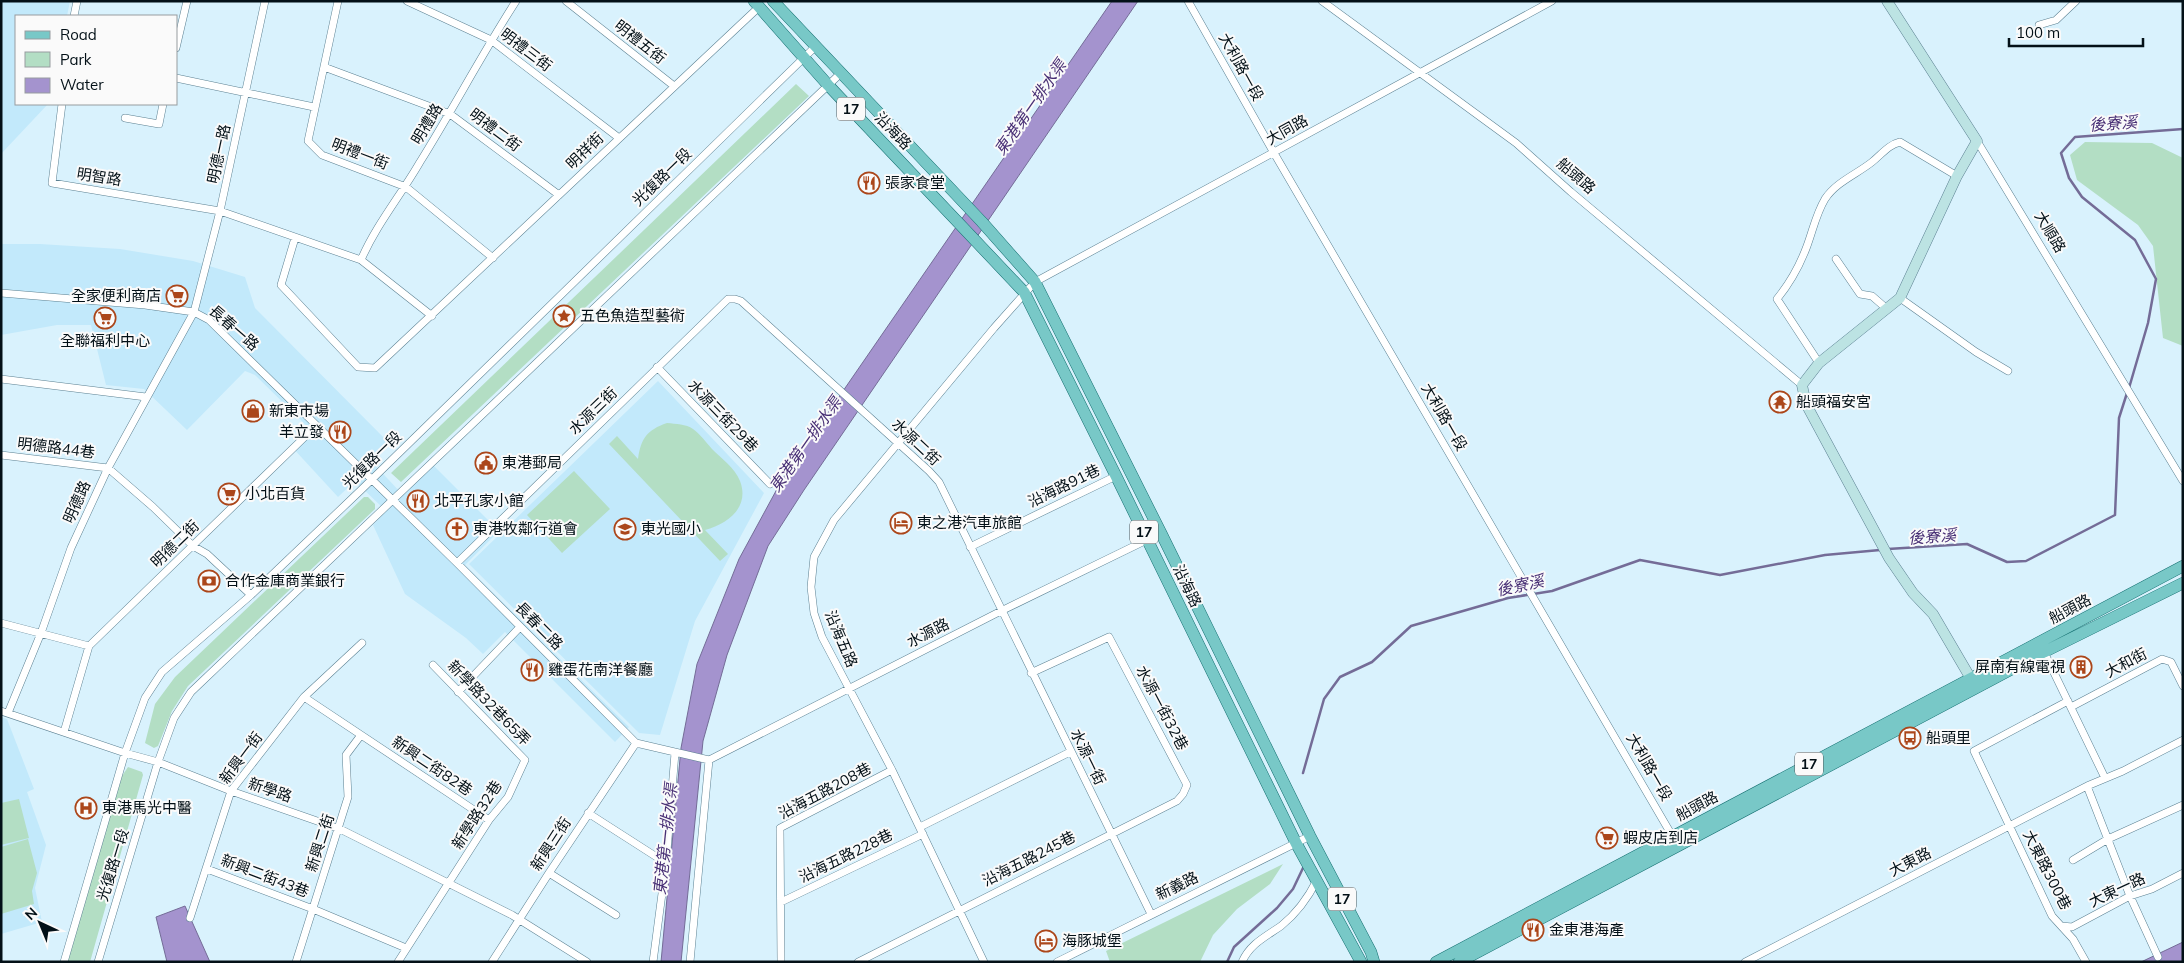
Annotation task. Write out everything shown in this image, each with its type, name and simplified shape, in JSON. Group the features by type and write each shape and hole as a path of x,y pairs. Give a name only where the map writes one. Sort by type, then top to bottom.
{"main road":[{"name":"沿海路","path":"773,1 982,222 1035,282 1310,836"},
{"name":"沿海路","path":"756,4 828,85 1024,292 1296,843 1361,962"},
{"name":"船頭路","path":"1436,962 1976,689 2041,647 2183,566"},
{"name":"船頭路","path":"1459,962 1972,678 2183,583"},
{"name":"17","path":"1310,836 1371,952 1374,962"}],"street":[{"path":"74,15 77,1"},
{"path":"178,41 187,1"},
{"name":"明德一路","path":"194,312 220,211 265,1"},
{"name":"明禮一街","path":"338,1 308,141 322,155 406,187 493,258"},
{"name":"明禮三街","path":"407,1 491,40 619,138"},
{"name":"明禮路","path":"361,260 368,242 406,187 450,114 491,40 516,1"},
{"name":"明禮五街","path":"566,1 674,86"},
{"name":"大利路一段","path":"1188,1 1274,153 1675,841"},
{"name":"船頭路","path":"1322,1 1516,143 1802,386"},
{"name":"大同路","path":"1035,282 1552,1"},
{"name":"大順路","path":"1887,1 1977,140 2183,480"},
{"path":"2039,25 2056,20 2076,1"},
{"name":"明祥街","path":"295,238 281,285 358,367 375,368 674,86 756,4"},
{"name":"光復路一段","path":"64,962 125,753 145,698 162,672 251,595 816,46"},
{"name":"明禮二街","path":"324,67 450,114 559,195"},
{"name":"光復路一段","path":"98,962 158,762 174,718 191,692 841,73"},
{"path":"178,78 314,107"},
{"name":"明智路","path":"62,105 52,183 220,211"},
{"path":"125,118 159,124 163,105"},
{"path":"1976,689 1972,678 1933,614 1913,594 1889,558 1806,404 1802,386 1819,363 1900,298 1957,176 1977,140"},
{"path":"1819,363 1777,299 1799,266 1818,212 1826,198 1839,184 1872,162 1892,143 1900,142 1957,176"},
{"path":"220,211 361,260 432,316"},
{"path":"1836,259 1860,294 1872,296 1887,309"},
{"name":"沿海五路","path":"984,962 892,770 848,690 822,637 814,613 811,587 814,557 834,520 1024,292 1035,282"},
{"name":"長春一路","path":"1,293 145,305 194,312 209,320 393,500"},
{"path":"1900,298 1976,352 2008,371"},
{"name":"水源三街","path":"457,563 728,299 741,301 833,384"},
{"name":"明德路","path":"5,712 41,633 71,548 108,468 194,312"},
{"name":"水源三街29巷","path":"657,367 770,484"},
{"path":"1,379 146,397"},
{"name":"水源二街","path":"833,384 929,470 939,482 1001,611"},
{"name":"明德二街","path":"89,646 316,426"},
{"name":"明德路44巷","path":"1,455 108,468"},
{"path":"108,468 193,546 207,554 251,595"},
{"name":"沿海路91巷","path":"970,547 1116,476"},
{"name":"長春二路","path":"393,500 636,744"},
{"name":"水源路","path":"709,760 1001,611 1161,533"},
{"name":"水源一街","path":"1001,611 1151,914"},
{"path":"1,622 89,646 64,732"},
{"path":"458,692 520,627"},
{"name":"水源一街32巷","path":"1031,673 1110,637 1187,785 1177,801 1110,833"},
{"name":"新興一街","path":"190,918 231,791 304,697 362,643"},
{"path":"2041,647 2105,778"},
{"name":"大和街","path":"1974,751 2162,659 2171,662 2183,686"},
{"name":"新學路32巷65弄","path":"433,665 524,760"},
{"name":"新興二街82巷","path":"304,697 489,820"},
{"name":"新學路","path":"5,712 125,753 158,762 231,791 340,829 520,920 587,962"},
{"name":"新興二街","path":"296,962 340,829 348,796 346,755 361,735"},
{"name":"大東路","path":"1745,962 2087,786 2183,740"},
{"path":"636,744 709,760 690,962"},
{"name":"新興三街","path":"492,962 588,813 636,744"},
{"name":"大東路300巷","path":"1974,751 2052,916 2073,939 2086,962"},
{"name":"沿海五路228巷","path":"781,902 1070,752"},
{"path":"653,962 666,863 677,753"},
{"name":"新學路32巷","path":"398,962 489,820 508,797 524,760"},
{"name":"沿海五路208巷","path":"781,962 780,828 892,770"},
{"path":"2087,786 2130,896 2158,957"},
{"path":"2073,860 2108,839 2183,805"},
{"path":"588,813 666,863"},
{"name":"沿海五路245巷","path":"858,962 1110,833"},
{"name":"新義路","path":"1057,962 1310,836"},
{"name":"新興二街43巷","path":"207,869 313,909 406,948"},
{"path":"549,873 616,915"},
{"name":"大東一路","path":"2062,926 2072,927 2130,896 2152,889 2183,873"},
{"path":"1242,962 1246,951 1263,936 1282,925 1308,898 1316,880"}],"shaded area":[{"path":"1,1 70,1 67,15 15,15 15,105 47,105 1,154"},
{"path":"1,244 40,244 120,249 193,261 245,277 255,308 390,444 372,462 402,494 432,464 499,531 465,565 629,727 615,742 505,632 483,654 466,638 405,594 373,525 386,511 355,481 338,497 291,446 309,428 255,375 245,371 187,430 144,389 106,385 91,325 57,325 1,335"},
{"name":"東光國小","path":"658,381 764,493 695,621 660,735 639,733 469,564"},
{"path":"1,717 7,719 34,789 27,792 46,845 35,888 42,922 1,934"}],"green space":[{"path":"796,84 809,96 401,482 391,473"},
{"path":"2085,142 2152,143 2183,158 2183,346 2163,338 2153,246 2138,225 2077,180 2070,155"},
{"path":"667,423 684,425 696,431 731,468 740,481 742,499 735,513 722,523 705,530 728,554 720,561 609,444 617,436 638,459 643,440 646,436 654,429"},
{"path":"574,471 610,509 562,553 527,515"},
{"path":"364,497 368,497 375,504 375,509 188,686 172,711 158,746 154,748 145,743 155,704 175,677"},
{"path":"128,767 142,772 143,775 90,962 67,962 122,776"},
{"path":"19,799 29,838 1,845 1,803"},
{"path":"28,839 37,873 32,891 34,904 1,914 1,847"},
{"path":"1283,864 1270,884 1237,909 1213,935 1200,962 1110,962 1106,951"}],"water":[{"path":"1112,1 1138,1 804,490 768,546 727,655 703,741 681,962 661,962 681,748 697,664 739,559 783,478"},
{"path":"185,906 210,962 167,962 156,917"},
{"path":"2183,942 2183,962 2141,962"}],"waterway":[{"name":"後寮溪","path":"2129,388 2148,323 2156,279 2135,240 2082,197 2069,178 2061,153 2075,137 2183,129"},
{"name":"後寮溪","path":"1888,549 1967,544 2007,562 2026,561 2115,515 2119,418 2127,393"},
{"name":"後寮溪","path":"1303,773 1324,699 1340,677 1372,662 1411,626 1508,598 1552,591 1640,560 1720,575 1825,555 1880,550"},
{"path":"1227,962 1234,947 1277,908 1293,889 1303,868"}],"place":[{"name":"張家食堂","path":"869,183"},
{"name":"全家便利商店","path":"177,296"},
{"name":"五色魚造型藝術","path":"564,316"},
{"name":"全聯福利中心","path":"105,318"},
{"name":"船頭福安宮","path":"1780,402"},
{"name":"新東市場","path":"253,411"},
{"name":"羊立發","path":"340,432"},
{"name":"東港郵局","path":"486,463"},
{"name":"小北百貨","path":"229,494"},
{"name":"北平孔家小館","path":"418,501"},
{"name":"東之港汽車旅館","path":"901,523"},
{"name":"東港牧鄰行道會","path":"457,529"},
{"name":"東光國小","path":"625,529"},
{"name":"合作金庫商業銀行","path":"209,581"},
{"name":"屏南有線電視","path":"2081,667"},
{"name":"雞蛋花南洋餐廳","path":"532,670"},
{"name":"船頭里","path":"1910,738"},
{"name":"東港馬光中醫","path":"86,808"},
{"name":"蝦皮店到店","path":"1607,838"},
{"name":"金東港海產","path":"1533,930"},
{"name":"海豚城堡","path":"1046,941"}],"water label":[{"name":"東港第一排水渠","path":"1030,107"},
{"name":"東港第一排水渠","path":"805,444"},
{"name":"東港第一排水渠","path":"665,839"}]}
